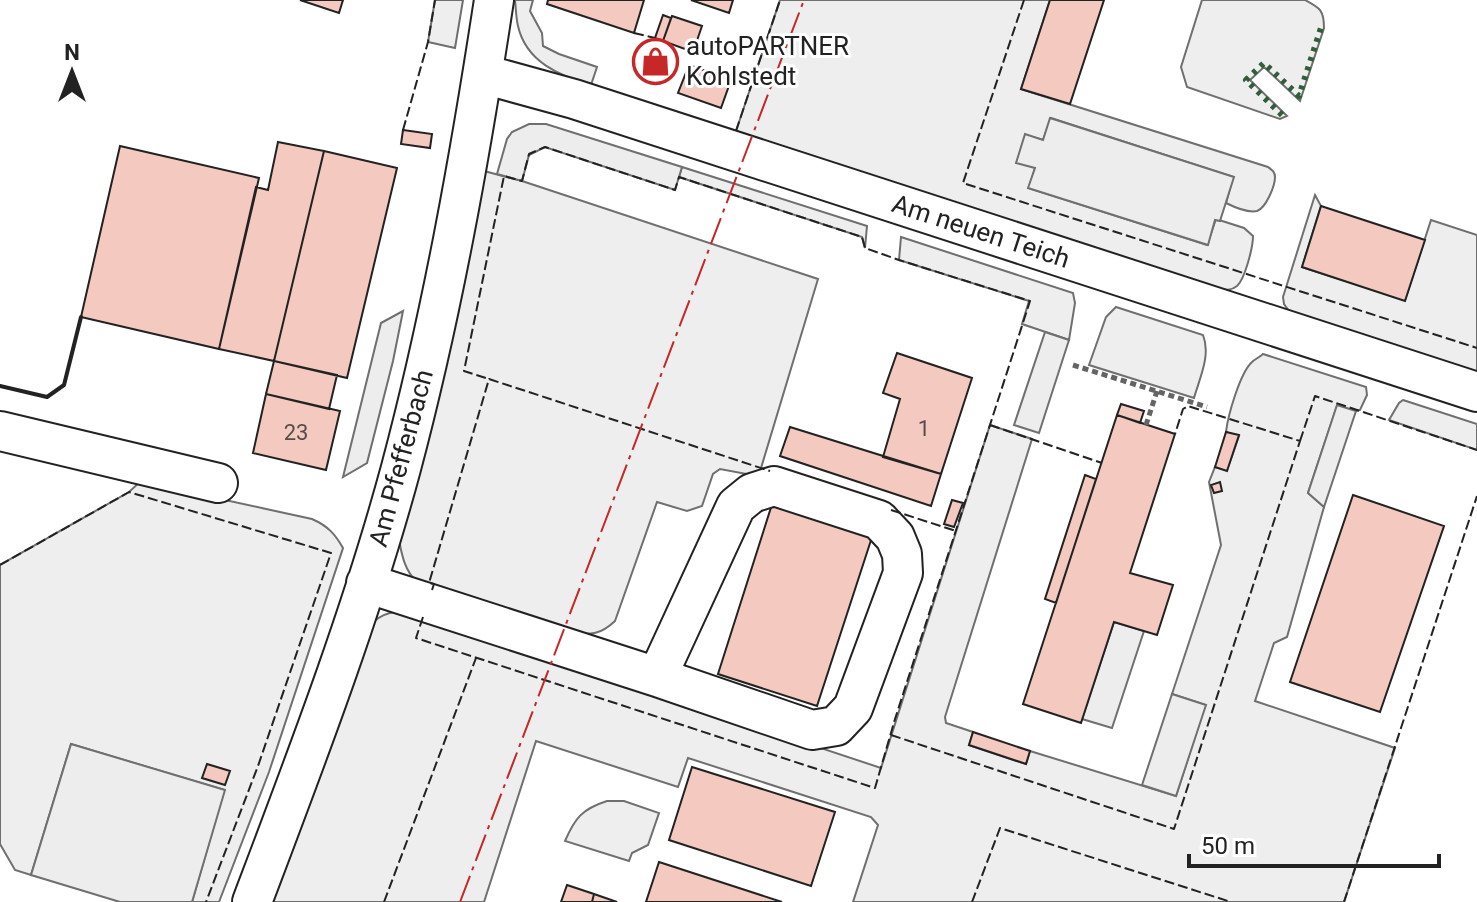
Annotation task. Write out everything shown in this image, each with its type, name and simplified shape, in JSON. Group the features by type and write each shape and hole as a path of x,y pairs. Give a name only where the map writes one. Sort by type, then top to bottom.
{"street":[{"name":"Am Pfefferbach","path":"252,902 325,706 400,468 429,353 468,163 494,0"},
{"name":"Am neuen Teich","path":"483,74 574,99 1477,392"},
{"path":"0,431 218,483"},
{"path":"366,583 812,730 836,726 853,708 903,573 902,554 895,537 879,520 774,486 752,493 736,506 657,677"}],"path":[{"path":"1073,365 1207,407"},
{"path":"1146,425 1157,391"}],"shaded area":[{"path":"435,0 463,0 455,48 428,42"},
{"path":"515,0 533,0 530,11 542,33 543,46 597,67 591,85 556,72 536,58 522,39"},
{"path":"780,0 1050,0 1021,89 1268,167 1275,181 1264,206 1257,211 1241,209 1226,203 1233,177 1051,118 1043,140 1026,135 1035,168 1029,188 1207,245 1216,219 1244,228 1253,236 1253,241 1240,282 1232,289 1218,289 736,131"},
{"path":"1202,0 1305,0 1320,10 1324,28 1300,101 1264,67 1250,80 1287,116 1280,119 1187,87 1181,67"},
{"path":"1050,118 1234,177 1220,221 1215,220 1208,245 1028,188 1035,168 1016,163 1025,134 1043,140"},
{"path":"529,124 546,124 682,167 675,190 545,147 529,155 522,181 497,174 507,139 512,132"},
{"path":"682,167 867,226 865,248 862,237 679,177"},
{"path":"484,171 818,279 761,468 784,476 768,478 720,469 713,474 702,506 687,511 657,502 615,621 593,633 567,633 417,582 401,552 399,540"},
{"path":"1315,195 1321,206 1302,267 1405,300 1431,220 1477,235 1477,374 1289,311 1283,297"},
{"path":"901,237 1073,293 1075,303 1069,340 1022,324 1029,301 899,260"},
{"path":"1116,307 1203,335 1205,358 1194,398 1089,365 1106,317"},
{"path":"403,311 367,463 343,477 381,323"},
{"path":"1045,332 1069,340 1039,433 1014,425"},
{"path":"1263,354 1366,387 1367,395 1360,410 1337,406 1308,493 1324,507 1287,637 1274,643 1255,701 1395,748 1344,902 853,902 878,825 871,817 688,758 678,787 536,741 484,902 271,902 372,623 390,613 423,616 881,768 990,425 1032,439 945,717 946,723 973,732 969,745 1026,764 1030,751 1176,796 1205,705 1172,694 1221,545 1209,482 1215,467 1227,470 1239,436 1226,432 1232,405 1248,367"},
{"path":"1403,400 1477,424 1477,450 1389,420"},
{"path":"1337,405 1356,411 1324,507 1308,493"},
{"path":"142,480 312,519 330,531 343,548 269,772 219,902 192,902 224,790 71,744 31,875 15,870 0,844 0,565 129,492"},
{"path":"1114,622 1144,631 1112,728 1082,719"},
{"path":"1172,694 1206,705 1176,796 1142,785"},
{"path":"71,744 225,790 192,902 120,902 31,875"},
{"path":"607,801 624,801 659,813 648,845 632,853 629,861 565,841 580,815"}],"building":[{"path":"300,0 343,0 339,13"},
{"path":"548,0 644,0 634,33 547,4"},
{"path":"691,0 733,0 729,13"},
{"path":"1050,0 1104,0 1070,104 1021,89"},
{"path":"663,15 671,18 663,41 655,38"},
{"path":"672,16 702,26 693,52 663,41"},
{"path":"689,65 731,80 721,108 678,93"},
{"path":"403,130 432,134 430,148 401,144"},
{"path":"278,142 324,151 274,361 219,349 256,187 268,190"},
{"path":"120,146 259,178 219,349 81,317"},
{"path":"324,151 397,168 347,378 274,361"},
{"path":"1321,206 1425,240 1405,301 1302,267"},
{"path":"897,353 972,378 941,474 883,457 900,399 883,393"},
{"path":"274,361 337,375 329,409 266,394"},
{"path":"266,394 340,411 326,470 253,453"},
{"path":"1121,404 1144,411 1140,423 1117,415"},
{"path":"1117,415 1175,434 1130,573 1173,585 1157,635 1114,622 1081,723 1023,704"},
{"path":"790,427 941,474 931,506 780,456"},
{"path":"1226,432 1239,435 1227,471 1215,467"},
{"path":"1085,475 1096,479 1056,603 1045,599"},
{"path":"1220,482 1222,491 1214,493 1211,485"},
{"path":"1353,495 1444,526 1380,712 1290,682"},
{"path":"774,498 874,531 817,706 718,674"},
{"path":"952,500 963,503 954,527 944,524"},
{"path":"973,732 1030,751 1026,764 969,745"},
{"path":"207,764 230,771 225,785 202,778"},
{"path":"692,767 835,812 811,886 669,840"},
{"path":"659,862 782,902 646,902"},
{"path":"567,885 594,894 592,902 561,902"},
{"path":"594,894 617,902 592,902"}],"hedge":[{"path":"1282,115 1246,80 1264,63 1299,96 1321,28"}],"fence":[{"path":"403,130 428,42 435,0"},
{"path":"736,131 780,0"},
{"path":"1024,0 963,183 1477,348"},
{"path":"634,33 655,38"},
{"path":"423,617 416,638 875,788 1030,301 865,248 862,237 679,177 675,190 545,147 529,154 522,181 504,176 464,371 489,379"},
{"path":"432,590 434,584 429,583 489,379 770,471"},
{"path":"1300,441 1315,396 1477,450"},
{"path":"891,735 1174,829 1300,441 1188,406 1183,409 1175,434"},
{"path":"990,425 1102,463"},
{"path":"0,565 129,492 331,553 258,766 206,902"},
{"path":"1344,902 1477,496"},
{"path":"891,510 956,531"},
{"path":"384,902 476,658"},
{"path":"972,902 1000,828 1231,902"}],"wall":[{"path":"0,386 47,397 64,385 81,317"}],"power":[{"path":"460,902 804,0"}],"place":[{"name":"autoPARTNER Kohlstedt","path":"655,61"}]}
